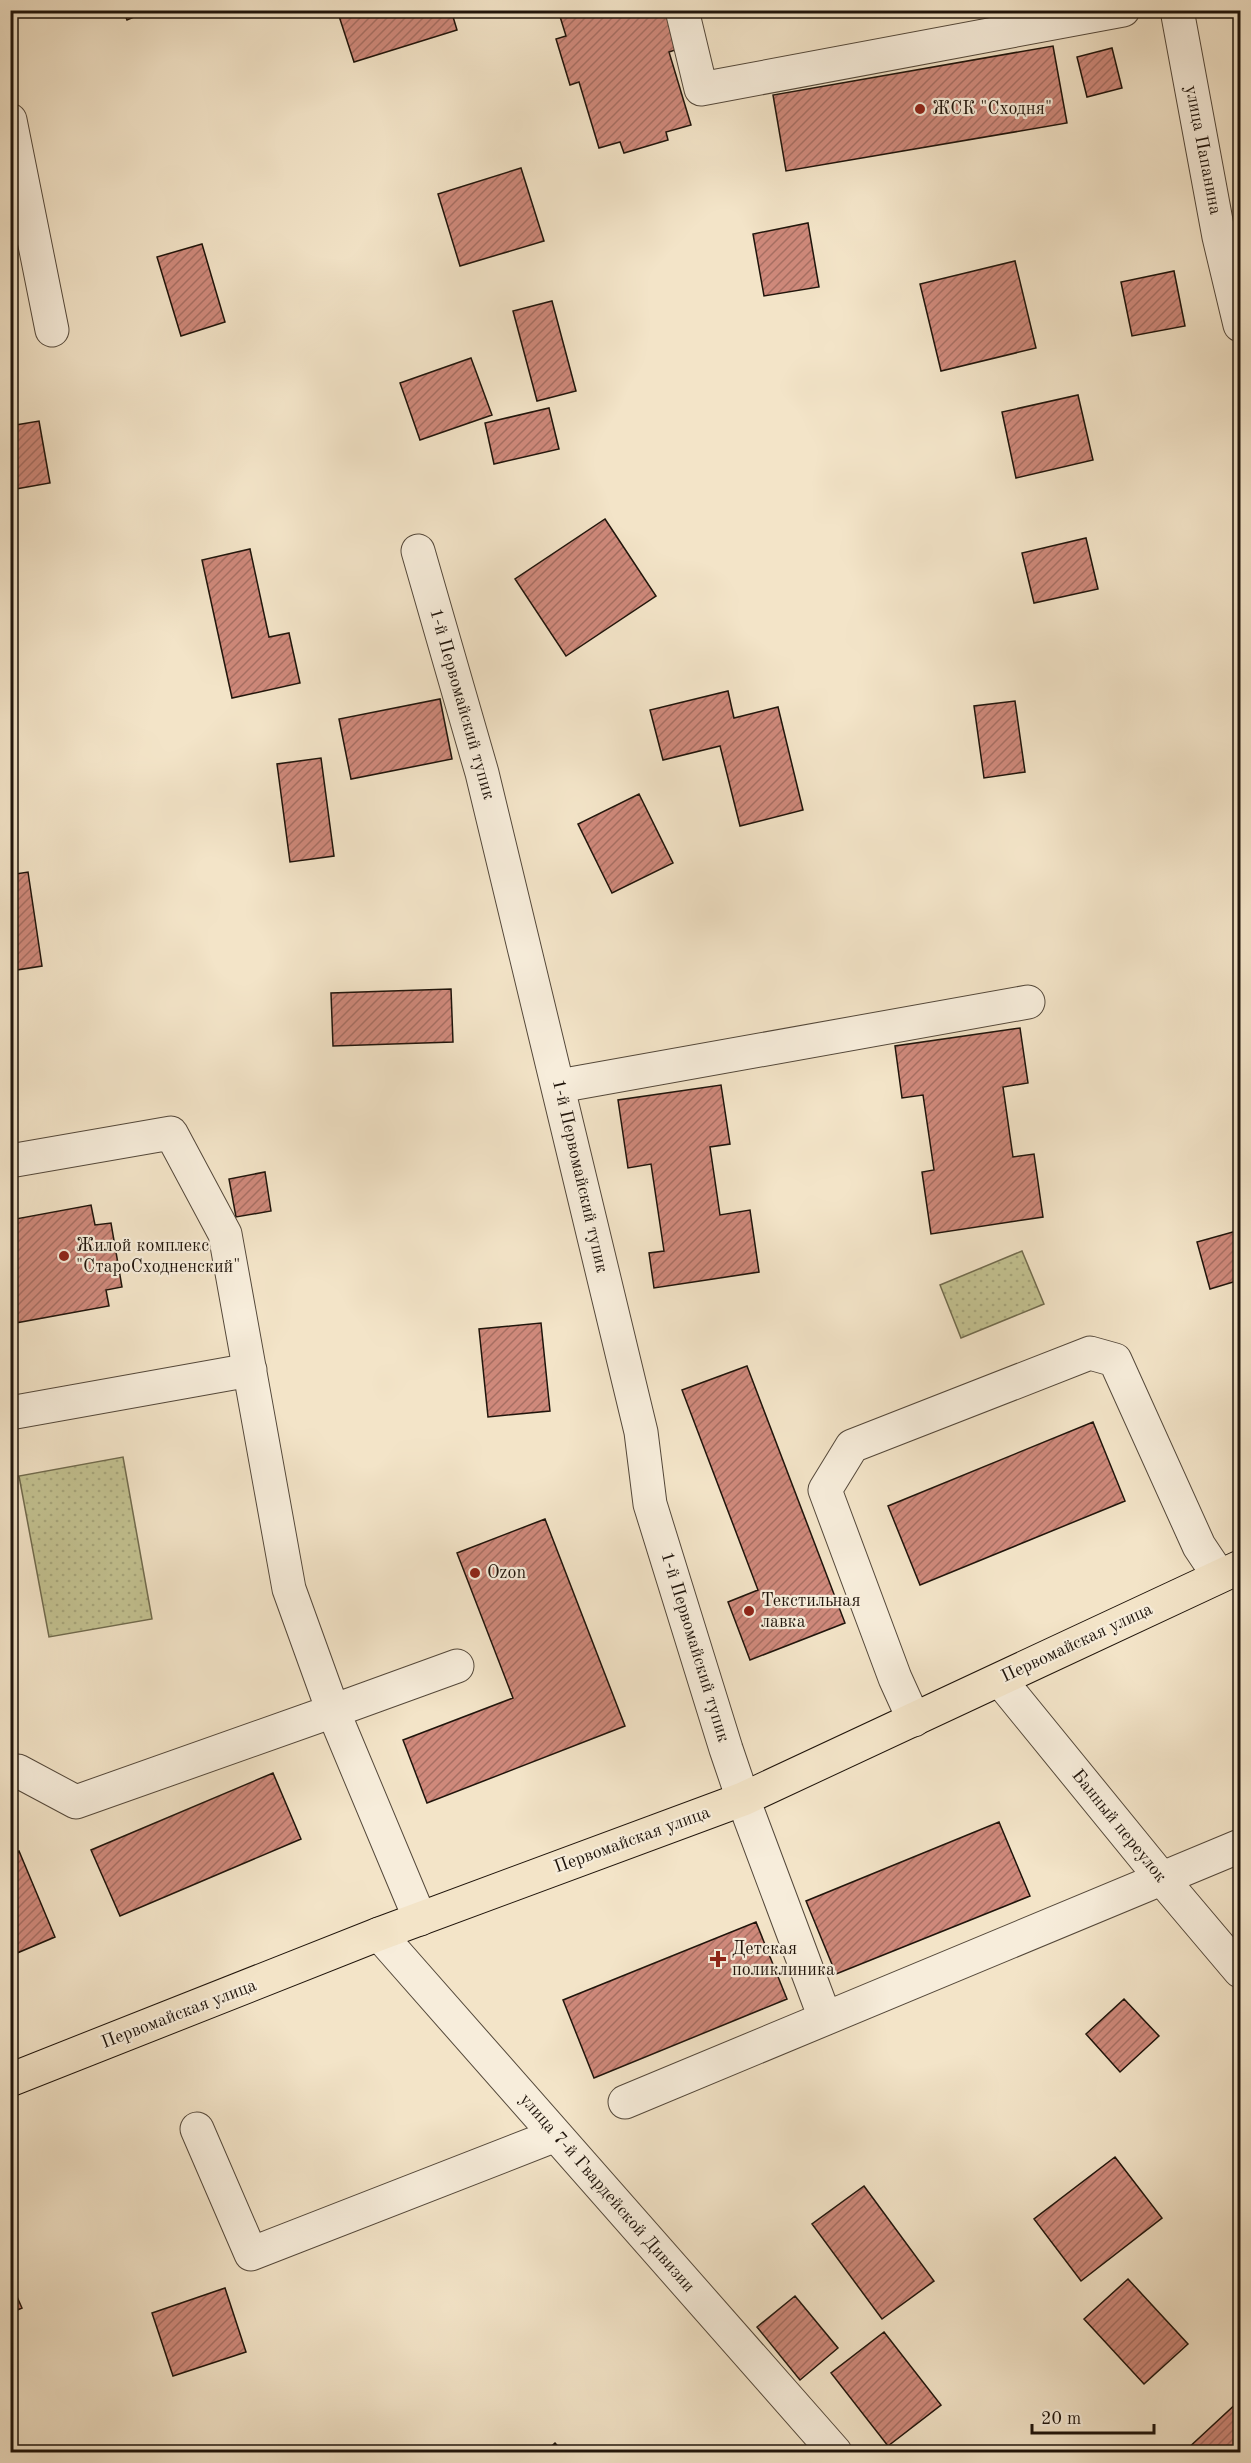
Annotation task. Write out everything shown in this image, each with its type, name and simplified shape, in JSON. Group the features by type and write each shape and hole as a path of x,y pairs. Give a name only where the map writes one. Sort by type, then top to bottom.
{"main road":[{"name":"Первомайская улица","path":"10,2080 379,1934 742,1799 1229,1572"}],"street":[{"path":"682,10 701,88 1123,10"},
{"name":"улица Папанина","path":"1177,10 1219,237 1240,325"},
{"path":"10,120 52,330"},
{"name":"1-й Первомайский тупик","path":"418,551 483,773 640,1432 650,1504 742,1799 825,2018"},
{"path":"558,1086 1028,1002"},
{"path":"10,1161 171,1133 225,1234 289,1589 333,1710 420,1919"},
{"path":"914,1720 895,1678 825,1490 852,1446 1090,1353 1115,1360 1199,1546 1229,1572"},
{"path":"10,1413 250,1370"},
{"path":"10,1774 18,1771 76,1802 457,1666"},
{"name":"Банный переулок","path":"1000,1680 1240,1971"},
{"path":"625,2102 1240,1846"},
{"name":"улица 7-й Гвардейской Дивизии","path":"379,1934 835,2452"},
{"path":"197,2129 252,2254 556,2135"}],"shaded area":[{"path":"1022,1251 1044,1304 961,1338 940,1285"},
{"path":"123,1457 152,1619 49,1637 19,1476"}],"building":[{"path":"123,10 150,10 127,20"},
{"path":"337,10 451,10 457,30 354,62"},
{"path":"558,10 669,10 681,48 669,52 691,125 666,132 668,140 624,153 620,142 599,148 579,82 570,85 556,39 566,36"},
{"name":"ЖСК \"Сходня\"","path":"1053,46 1067,123 786,171 773,95"},
{"path":"1112,48 1122,88 1087,97 1077,57"},
{"path":"521,168 544,241 460,266 438,194"},
{"path":"808,223 819,287 764,296 753,234"},
{"path":"202,244 225,322 181,336 157,257"},
{"path":"1015,261 1036,348 941,371 920,284"},
{"path":"1174,271 1185,326 1132,336 1121,282"},
{"path":"552,301 576,391 537,401 513,311"},
{"path":"471,358 492,415 420,440 400,383"},
{"path":"1078,395 1093,460 1016,478 1002,412"},
{"path":"549,408 559,449 494,464 485,423"},
{"path":"39,421 50,483 10,490 10,426"},
{"path":"605,519 656,596 566,656 515,579"},
{"path":"1086,538 1098,589 1034,603 1022,553"},
{"path":"250,549 269,637 289,633 300,683 232,698 202,560"},
{"path":"728,691 734,718 778,707 803,810 740,826 720,746 663,760 650,710"},
{"path":"440,699 452,759 351,779 339,719"},
{"path":"1015,701 1025,772 984,778 974,706"},
{"path":"321,758 334,856 290,862 277,764"},
{"path":"639,794 673,863 612,893 578,824"},
{"path":"28,872 42,966 10,971 10,875"},
{"path":"451,989 453,1042 333,1046 331,993"},
{"path":"1020,1028 1028,1083 1003,1087 1013,1157 1034,1154 1043,1217 931,1234 922,1172 934,1170 923,1095 902,1098 895,1046"},
{"path":"721,1085 730,1144 710,1147 720,1215 750,1210 759,1272 654,1288 649,1253 664,1251 651,1164 628,1168 618,1100"},
{"path":"265,1172 271,1211 236,1217 229,1179"},
{"name":"Жилой комплекс \"СтароСходненский\"","path":"91,1205 95,1225 111,1223 122,1287 106,1290 109,1306 10,1324 10,1220"},
{"path":"1240,1230 1240,1280 1210,1289 1197,1242"},
{"path":"541,1323 550,1411 488,1417 479,1329"},
{"path":"747,1366 845,1623 750,1660 728,1602 758,1590 682,1390"},
{"path":"1093,1422 1125,1501 920,1585 888,1506"},
{"path":"545,1519 625,1726 427,1803 403,1740 513,1698 457,1553"},
{"path":"273,1773 301,1839 120,1916 91,1850"},
{"path":"999,1822 1030,1896 836,1974 806,1901"},
{"path":"19,1851 55,1937 10,1956 10,1855"},
{"path":"756,1922 787,1999 594,2078 563,2000"},
{"path":"1124,1999 1159,2036 1120,2072 1086,2034"},
{"path":"1115,2157 1162,2218 1081,2281 1034,2219"},
{"path":"864,2186 934,2281 882,2319 812,2224"},
{"path":"1128,2279 1188,2344 1144,2384 1084,2319"},
{"path":"10,2281 22,2308 10,2313"},
{"path":"225,2288 246,2352 173,2376 152,2313"},
{"path":"795,2296 838,2348 800,2380 757,2327"},
{"path":"884,2332 941,2405 888,2446 831,2373"},
{"path":"1240,2400 1240,2452 1184,2452"},
{"path":"555,2443 563,2452 545,2452"}],"place":[{"name":"ЖСК \"Сходня\"","path":"920,109"},
{"name":"Жилой комплекс \"СтароСходненский\"","path":"64,1256"},
{"name":"Ozon","path":"475,1573"},
{"name":"Текстильная лавка","path":"749,1611"},
{"name":"Детская поликлиника","path":"718,1959"}]}
